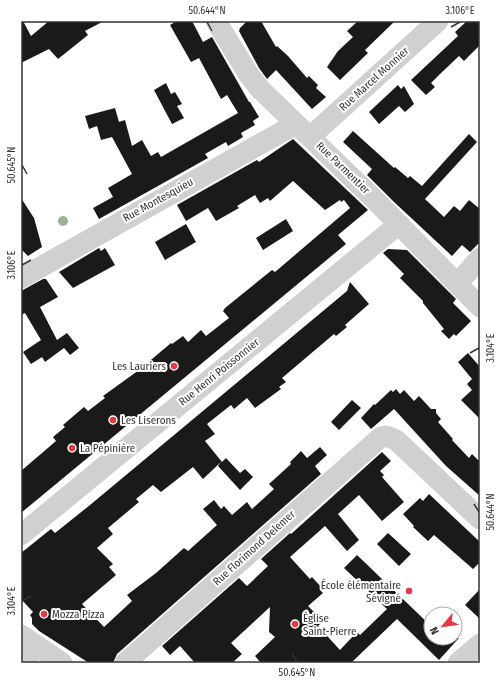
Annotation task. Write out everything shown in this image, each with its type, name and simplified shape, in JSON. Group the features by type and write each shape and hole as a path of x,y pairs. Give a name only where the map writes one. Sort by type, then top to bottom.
{"street":[{"name":"Rue Marcel Monnier","path":"303,130 438,21"},
{"name":"Rue Parmentier","path":"222,23 254,82 399,224 480,307"},
{"name":"Rue Montesquieu","path":"21,278 303,130"},
{"name":"Rue Henri Poissonnier","path":"21,535 399,224"},
{"path":"458,284 480,258"},
{"name":"Rue Florimond Delemer","path":"125,663 381,437 386,436 401,445 480,519"},
{"path":"21,635 62,663"},
{"path":"458,663 480,644"},
{"path":"21,663 38,647"}],"building":[{"path":"21,21 23,21 31,36 49,21 104,21 85,31 88,35 58,59 49,49 21,63"},
{"path":"177,21 192,21 203,42 212,37 259,117 253,121 255,125 241,133 243,137 228,146 226,142 205,154 208,158 99,219 93,208 113,197 108,188 132,174 112,137 101,140 97,126 89,129 85,116 115,108 119,122 125,120 132,146 142,140 151,156 158,152 161,157 238,113 227,95 221,99 199,58 191,62 170,25"},
{"path":"247,21 261,21 276,47 277,46 288,56 307,78 309,76 318,85 316,88 326,97 312,109 276,70 267,79 259,68 239,31"},
{"path":"358,21 395,21 365,50 368,53 340,80 327,67 338,51 353,37 347,31"},
{"path":"467,21 480,21 480,45 464,61 459,56 431,83 435,87 426,95 411,80 458,36 455,32"},
{"path":"166,83 171,94 175,92 182,104 177,106 184,118 172,124 154,90"},
{"path":"398,85 401,89 404,86 414,104 405,112 399,106 379,124 369,112"},
{"path":"353,131 394,168 395,167 408,178 410,176 422,186 469,134 477,142 425,199 444,217 454,206 460,211 469,200 480,209 480,242 470,252 462,245 452,256 367,175 372,169 343,142"},
{"path":"293,139 368,210 338,235 346,244 21,513 21,471 56,441 53,437 65,427 63,425 84,407 88,411 105,398 103,396 139,370 171,343 172,344 183,336 188,342 201,330 206,336 229,318 223,311 225,308 272,270 275,272 350,208 344,200 341,202 340,200 325,210 293,181 270,201 268,198 260,203 255,195 237,206 239,208 216,221 208,208 186,221 177,205 257,160 259,162"},
{"path":"21,198 34,218 42,247 28,256 21,249"},
{"path":"286,219 293,231 263,250 256,238"},
{"path":"186,224 196,242 165,260 155,242"},
{"path":"99,248 101,251 105,248 115,265 73,288 59,272"},
{"path":"388,249 407,250 456,299 453,303 471,321 456,336 454,334 449,339 441,331 444,329 423,301 400,278 404,274 383,253"},
{"path":"43,279 46,279 58,297 40,307 57,340 67,333 79,348 70,355 64,348 45,362 42,357 31,364 23,352 41,340 25,313 21,315 21,291"},
{"path":"350,282 369,304 345,325 347,327 336,336 334,334 282,378 286,382 279,387 281,389 255,408 247,398 234,409 231,405 207,424 215,434 205,441 222,462 226,458 240,473 245,469 253,477 240,490 218,466 221,462 203,479 193,467 161,492 153,485 136,499 139,502 108,528 113,534 97,548 113,564 109,567 116,575 82,604 104,627 132,601 127,595 156,573 184,548 188,551 217,525 203,509 214,500 221,509 224,506 232,515 247,502 252,509 274,489 269,484 291,464 290,462 301,451 307,458 320,447 327,455 315,466 321,474 117,654 113,663 89,663 39,631 32,624 32,618 30,615 33,612 21,599 21,553 51,529 55,533 90,505 347,291"},
{"path":"468,353 480,367 480,419 461,400 472,390 467,384 472,379 458,362"},
{"path":"396,389 400,394 404,390 414,401 419,396 431,409 436,409 436,413 441,419 438,422 453,439 452,440 469,458 472,454 480,462 480,496 446,466 394,409 371,429 361,418 374,404 375,405 391,390 393,392"},
{"path":"352,400 361,408 339,430 331,422"},
{"path":"382,452 391,461 380,471 384,475 382,477 404,502 382,521 359,495 338,514 359,540 347,551 325,526 290,557 310,579 312,577 323,589 321,591 323,593 308,606 323,621 318,626 340,650 357,632 360,635 387,609 344,568 357,555 423,618 423,644 397,619 352,662 300,663 296,661 294,663 261,663 255,656 275,637 269,632 270,607 231,643 242,654 232,663 195,663 180,646 170,655 162,646 239,578 247,586 268,566 261,559 290,533 291,534"},
{"path":"429,494 480,542 480,562 473,569 434,535 428,541 413,527 414,526 403,514 420,498 423,501"},
{"path":"388,533 411,554 399,566 377,544"},
{"path":"480,589 480,619 465,605"},
{"path":"425,646 452,646 439,660"}],"place":[{"name":"Les Lauriers","path":"174,366"},
{"name":"Les Liserons","path":"113,420"},
{"name":"La Pépinière","path":"72,448"},
{"name":"École élémentaire Sévigné","path":"409,591"},
{"name":"Mozza Pizza","path":"44,614"},
{"name":"Église Saint-Pierre","path":"295,624"}]}
